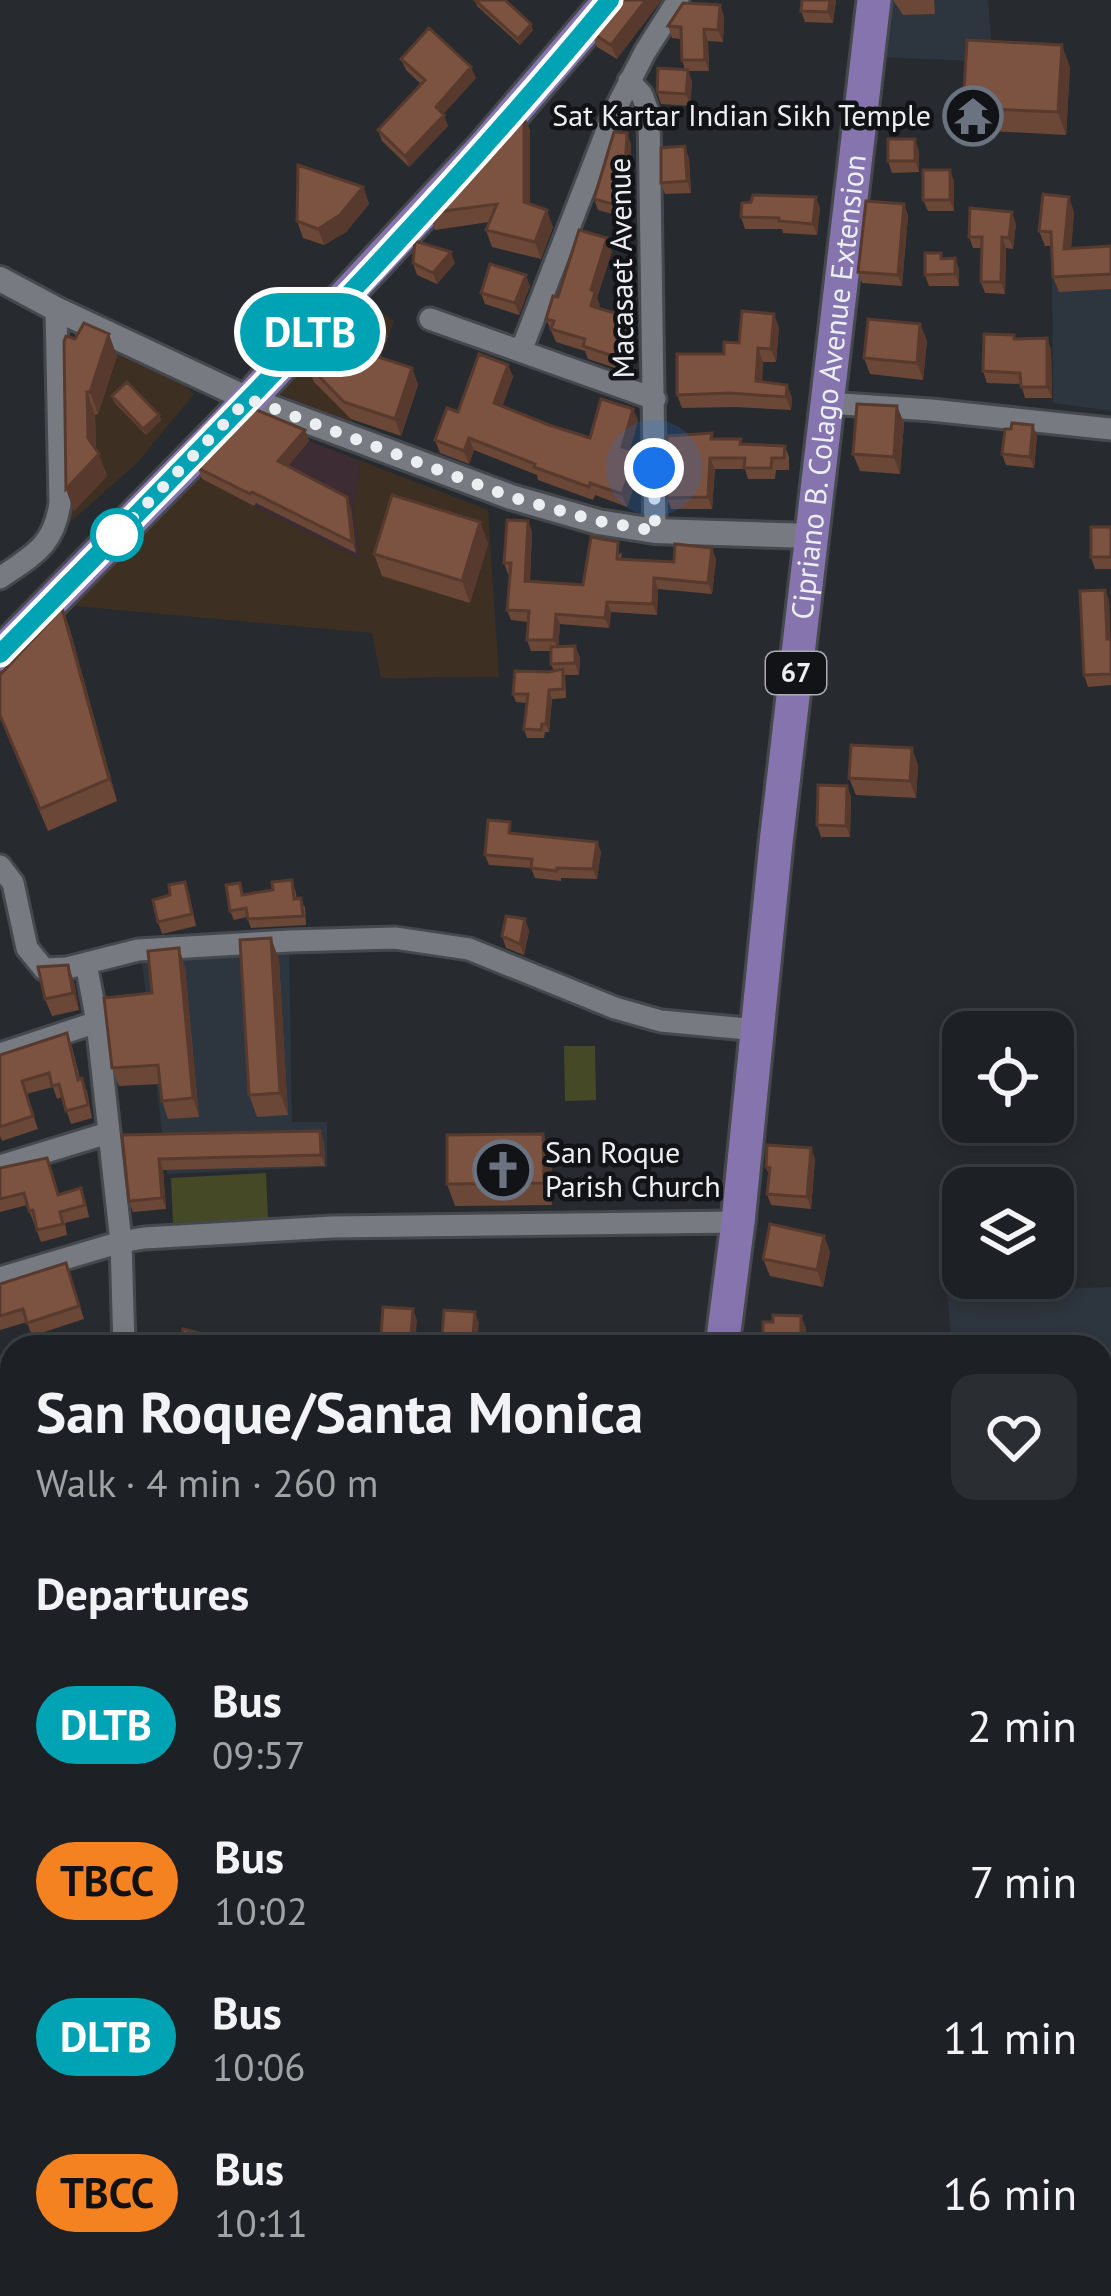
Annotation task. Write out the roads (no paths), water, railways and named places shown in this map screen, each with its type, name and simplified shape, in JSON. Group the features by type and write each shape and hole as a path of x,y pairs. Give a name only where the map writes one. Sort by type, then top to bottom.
{"main road":[{"path":"0,654 484,147 610,0"},
{"name":"Cipriano B. Colago Avenue Extension","path":"724,1335 874,0"}],"street":[{"path":"521,351 629,81 677,0"},
{"name":"Macasaet Avenue","path":"629,81 642,95 649,114 655,531"},
{"path":"0,279 248,399 511,497 655,531 811,536"},
{"path":"0,578 51,538 57,524 56,309"},
{"path":"430,319 655,399"},
{"path":"827,403 1111,429"},
{"path":"0,866 13,883 27,948 44,968 67,968 137,950 395,938 469,949 615,1008 661,1021 758,1030"},
{"path":"88,974 121,1242 124,1335"},
{"path":"0,1054 97,1022"},
{"path":"0,1166 108,1133"},
{"path":"0,1277 121,1242 332,1227 739,1222"}],"place":[{"name":"Sat Kartar Indian Sikh Temple","path":"973,116"},
{"name":"San Roque Parish Church","path":"503,1170"}]}
